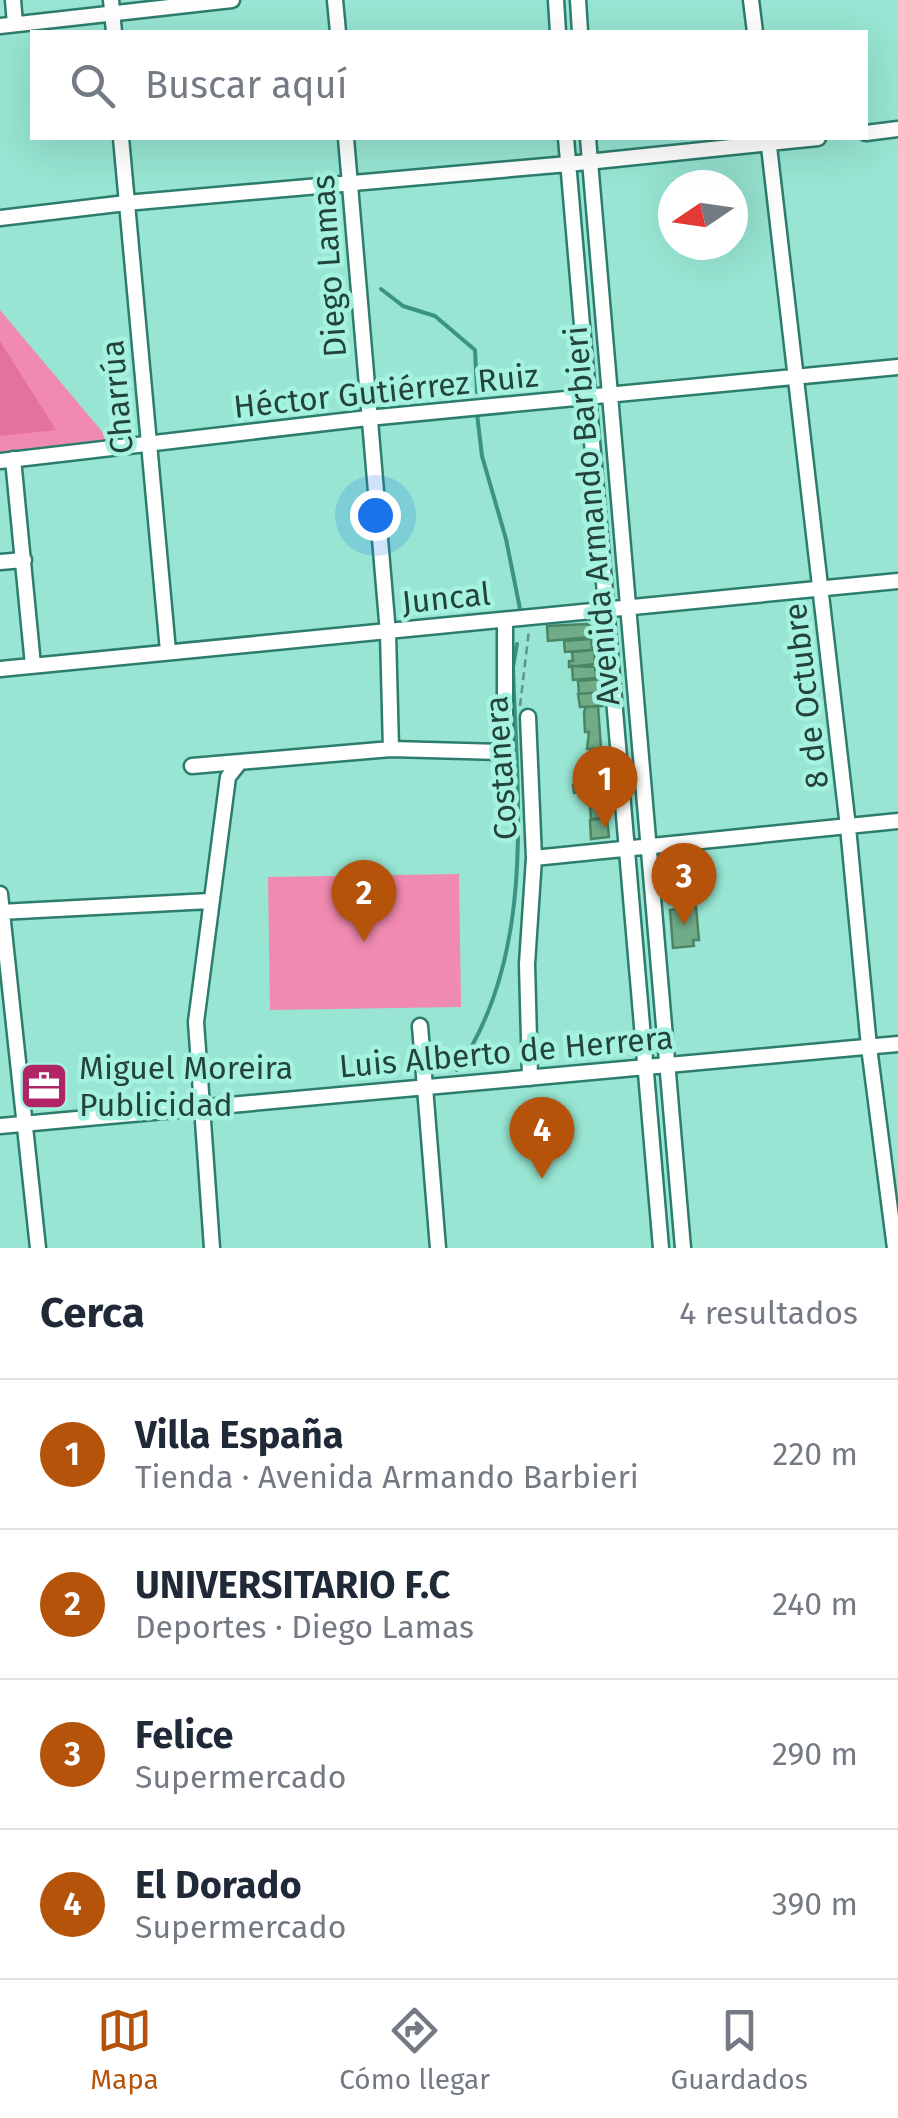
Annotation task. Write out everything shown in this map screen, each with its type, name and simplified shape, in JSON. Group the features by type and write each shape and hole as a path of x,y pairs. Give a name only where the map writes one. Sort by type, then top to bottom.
{"street":[{"path":"13,0 7,25 112,6 232,0"},
{"path":"335,0 338,30"},
{"path":"556,0 558,30"},
{"path":"578,0 580,30"},
{"path":"751,0 755,30"},
{"path":"868,132 898,129"},
{"name":"Charrúa","path":"121,140 168,651"},
{"name":"Diego Lamas","path":"346,140 388,632 392,749"},
{"name":"Avenida Armando Barbieri","path":"566,140 661,1248"},
{"name":"Avenida Armando Barbieri","path":"588,140 682,1248"},
{"path":"0,218 126,203 589,162 768,140"},
{"name":"8 de Octubre","path":"768,140 895,1248"},
{"name":"Héctor Gutiérrez Ruiz","path":"7,460 368,418 898,367"},
{"path":"7,460 24,560 33,666"},
{"path":"0,562 24,560"},
{"name":"Juncal","path":"0,669 898,580"},
{"path":"192,766 392,749 501,752 504,620"},
{"name":"Costanera","path":"528,717 534,858 527,964 530,1078"},
{"path":"212,1248 196,1022 228,777 240,762"},
{"path":"534,858 898,821"},
{"path":"0,894 38,1248"},
{"path":"1,912 210,901"},
{"path":"420,1026 438,1248"},
{"name":"Luis Alberto de Herrera","path":"0,1126 898,1044"}],"path":[{"name":"Costanera","path":"528,717 520,712 527,637 533,616"}],"shaded area":[{"path":"0,310 110,441 0,454"},
{"path":"0,341 56,430 0,436"},
{"path":"459,874 461,1007 270,1010 268,877"}],"building":[{"path":"587,624 591,637 548,641 547,626"},
{"path":"591,639 592,650 565,652 564,641"},
{"path":"594,650 595,664 569,667 572,652"},
{"path":"572,666 595,667 596,678 573,680"},
{"path":"601,679 602,692 579,694 578,681"},
{"path":"602,692 603,706 580,707 578,694"},
{"path":"598,706 601,748 587,749 589,732 585,732 584,712 586,707"},
{"path":"604,776 605,790 574,793 573,785 584,784 584,778"},
{"path":"605,790 607,818 591,819 589,791"},
{"path":"607,818 609,837 591,839 590,820"},
{"path":"696,907 699,940 693,940 694,946 673,948 670,910"}],"waterway":[{"path":"381,289 403,306 435,316 475,350 477,392"},
{"path":"477,414 482,456 506,539 520,609"},
{"path":"457,1070 483,1025 500,977 511,927 518,823 513,667 517,644"}],"place":[{"name":"Villa España","path":"605,828"},
{"name":"Felice","path":"684,925"},
{"name":"UNIVERSITARIO F.C","path":"364,942"},
{"name":"Miguel Moreira Publicidad","path":"44,1086"},
{"name":"El Dorado","path":"542,1179"}]}
